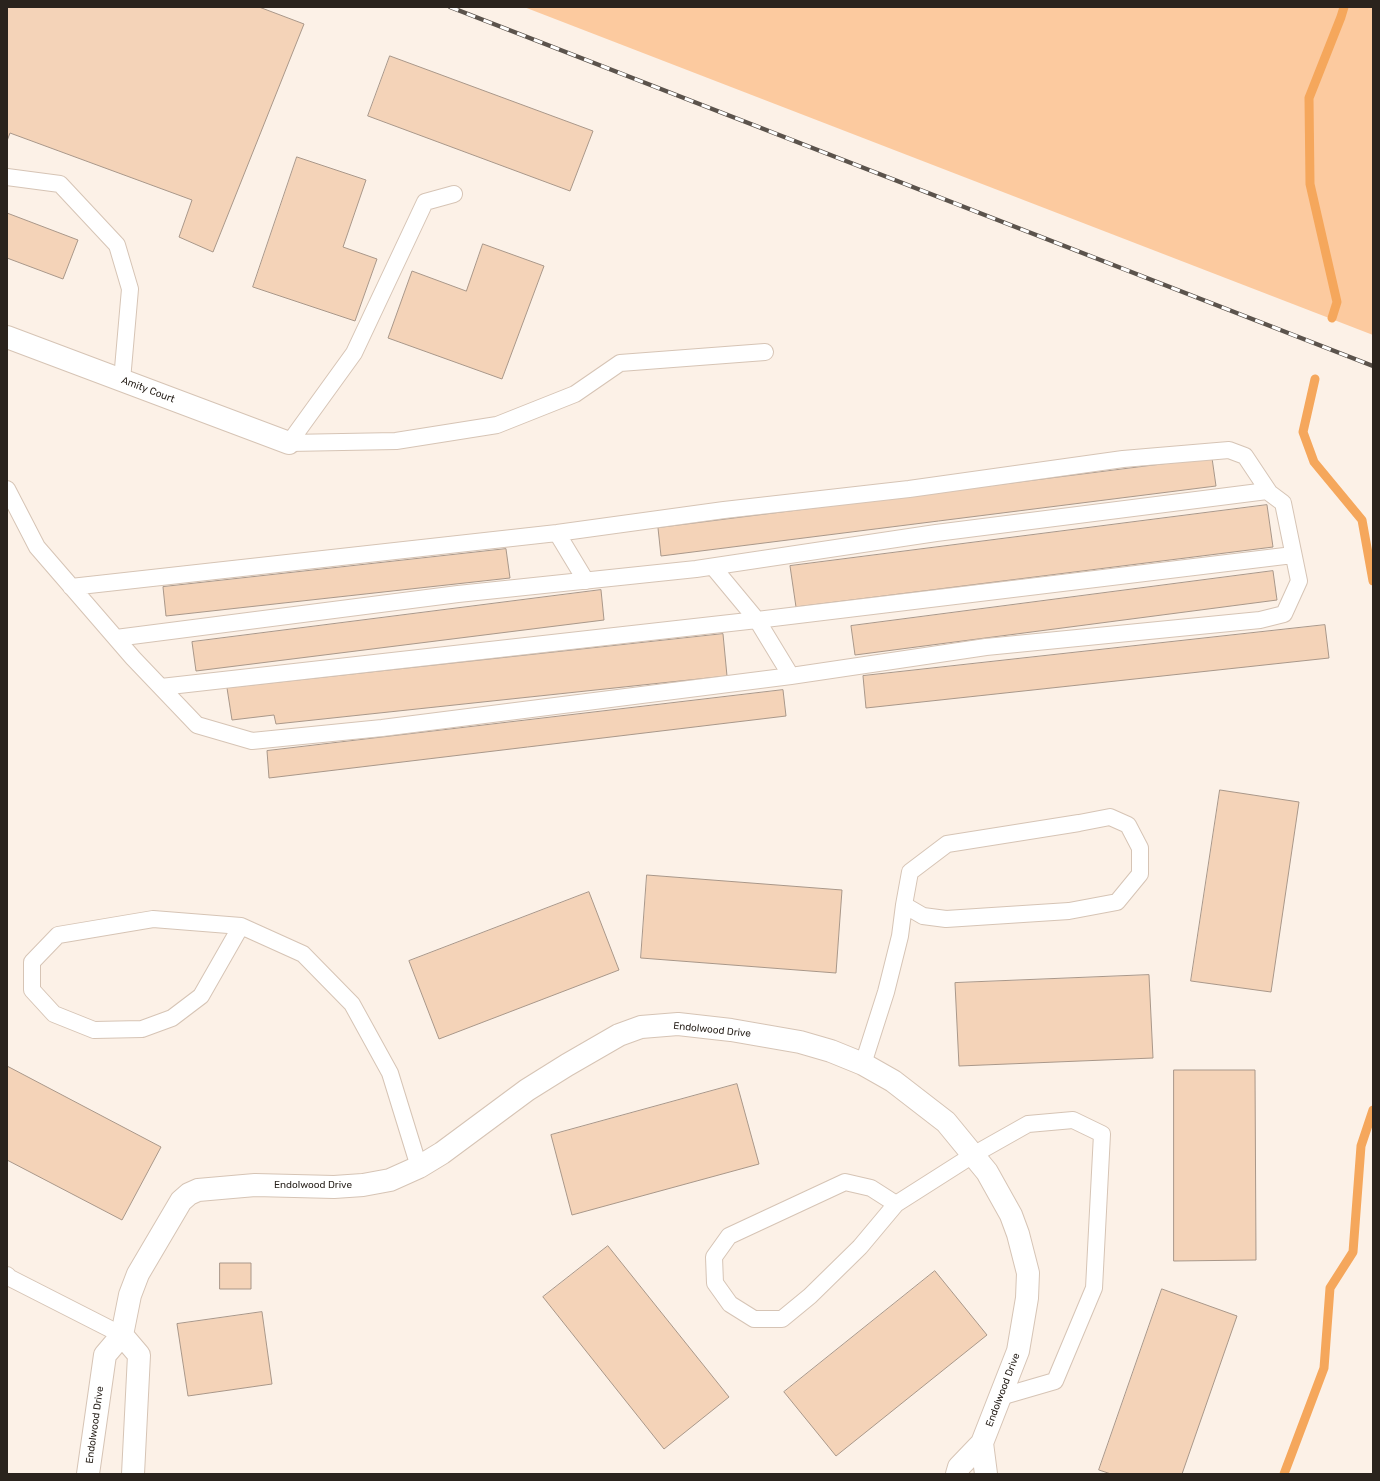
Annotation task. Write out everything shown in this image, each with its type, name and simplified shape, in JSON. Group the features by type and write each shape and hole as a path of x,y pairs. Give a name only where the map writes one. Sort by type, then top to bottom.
{"street":[{"name":"Amity Court","path":"7,337 290,443"},
{"name":"Endolwood Drive","path":"88,1474 106,1355 122,1335 130,1295 138,1274 181,1201 189,1194 198,1190 256,1185 334,1187 363,1185 390,1180 419,1167 442,1153 526,1090 619,1035 641,1027 678,1024 731,1030 800,1042 831,1051 863,1064 893,1081 946,1122 987,1172 1011,1215 1018,1234 1028,1273 1027,1298 1018,1351 982,1443 959,1467 957,1474"},
{"path":"122,1335 139,1355 133,1474"},
{"name":"Endolwood Drive","path":"982,1443 986,1474"}],"lane":[{"path":"7,177 60,184 117,245 130,289 122,380"},
{"path":"290,443 354,353 425,202 454,194"},
{"path":"290,443 396,441 497,425 575,394 620,363 765,352"},
{"path":"7,490 37,547 71,587 116,638 197,725 252,741 390,727 790,676 986,647 1266,618 1284,614 1299,581 1283,503 1269,492 1245,456 1229,450 1123,459 909,489 724,510 557,533 71,587"},
{"path":"116,638 458,594 713,567 936,533 1267,491 1269,492"},
{"path":"557,533 586,581"},
{"path":"161,687 757,620 1294,555"},
{"path":"713,567 757,620 790,676"},
{"path":"863,1064 886,992 900,936 904,905 910,872 947,844 1110,817 1128,825 1140,848 1140,874 1117,902 1069,911 946,919 923,916 904,905"},
{"path":"241,926 201,996 172,1018 142,1030 94,1030 54,1014 32,990 32,962 58,935 153,918 241,926 303,954 352,1004 390,1073 419,1167"},
{"path":"896,1204 871,1188 845,1182 729,1236 714,1257 715,1283 730,1304 754,1319 782,1319 810,1296 860,1247 896,1204 973,1155 1028,1124 1074,1120 1102,1134 1094,1288 1055,1381 1000,1396"},
{"path":"7,1275 10,1278 122,1335"}],"shaded area":[{"path":"524,7 1373,7 1373,335"}],"building":[{"path":"7,7 259,7 304,24 213,252 179,237 192,200 10,133 7,141"},
{"path":"390,56 593,131 570,191 368,116"},
{"path":"297,157 366,180 343,247 377,259 355,321 253,287"},
{"path":"7,213 78,240 63,279 7,258"},
{"path":"483,244 544,266 502,379 388,338 412,271 466,291"},
{"path":"1212,458 1216,486 661,556 658,528"},
{"path":"1267,505 1273,547 796,607 790,566"},
{"path":"506,549 510,578 166,616 163,587"},
{"path":"1273,571 1277,600 855,655 851,626"},
{"path":"601,590 604,620 196,671 192,642"},
{"path":"1325,625 1329,658 866,708 863,676"},
{"path":"723,634 727,676 276,724 274,715 232,720 227,688"},
{"path":"783,690 786,716 269,778 267,751"},
{"path":"1220,790 1299,802 1271,992 1191,981"},
{"path":"647,875 842,890 836,973 641,958"},
{"path":"589,892 619,970 439,1039 409,961"},
{"path":"1149,975 1153,1058 959,1066 955,983"},
{"path":"7,1066 161,1147 122,1220 7,1160"},
{"path":"1174,1070 1255,1070 1256,1260 1174,1261"},
{"path":"737,1084 759,1164 572,1215 551,1135"},
{"path":"608,1246 729,1397 664,1449 543,1297"},
{"path":"220,1263 251,1263 251,1289 220,1289"},
{"path":"935,1271 987,1335 836,1456 784,1392"},
{"path":"1162,1289 1237,1316 1182,1474 1111,1474 1099,1470"},
{"path":"262,1312 272,1384 188,1396 177,1324"}],"waterway":[{"path":"1332,318 1337,302 1310,184 1309,98 1344,7"},
{"path":"1315,379 1303,432 1314,462 1362,520 1373,581"},
{"path":"1284,1474 1324,1368 1330,1288 1353,1252 1361,1146 1373,1110"}],"railway":[{"path":"450,7 1373,366"}]}
